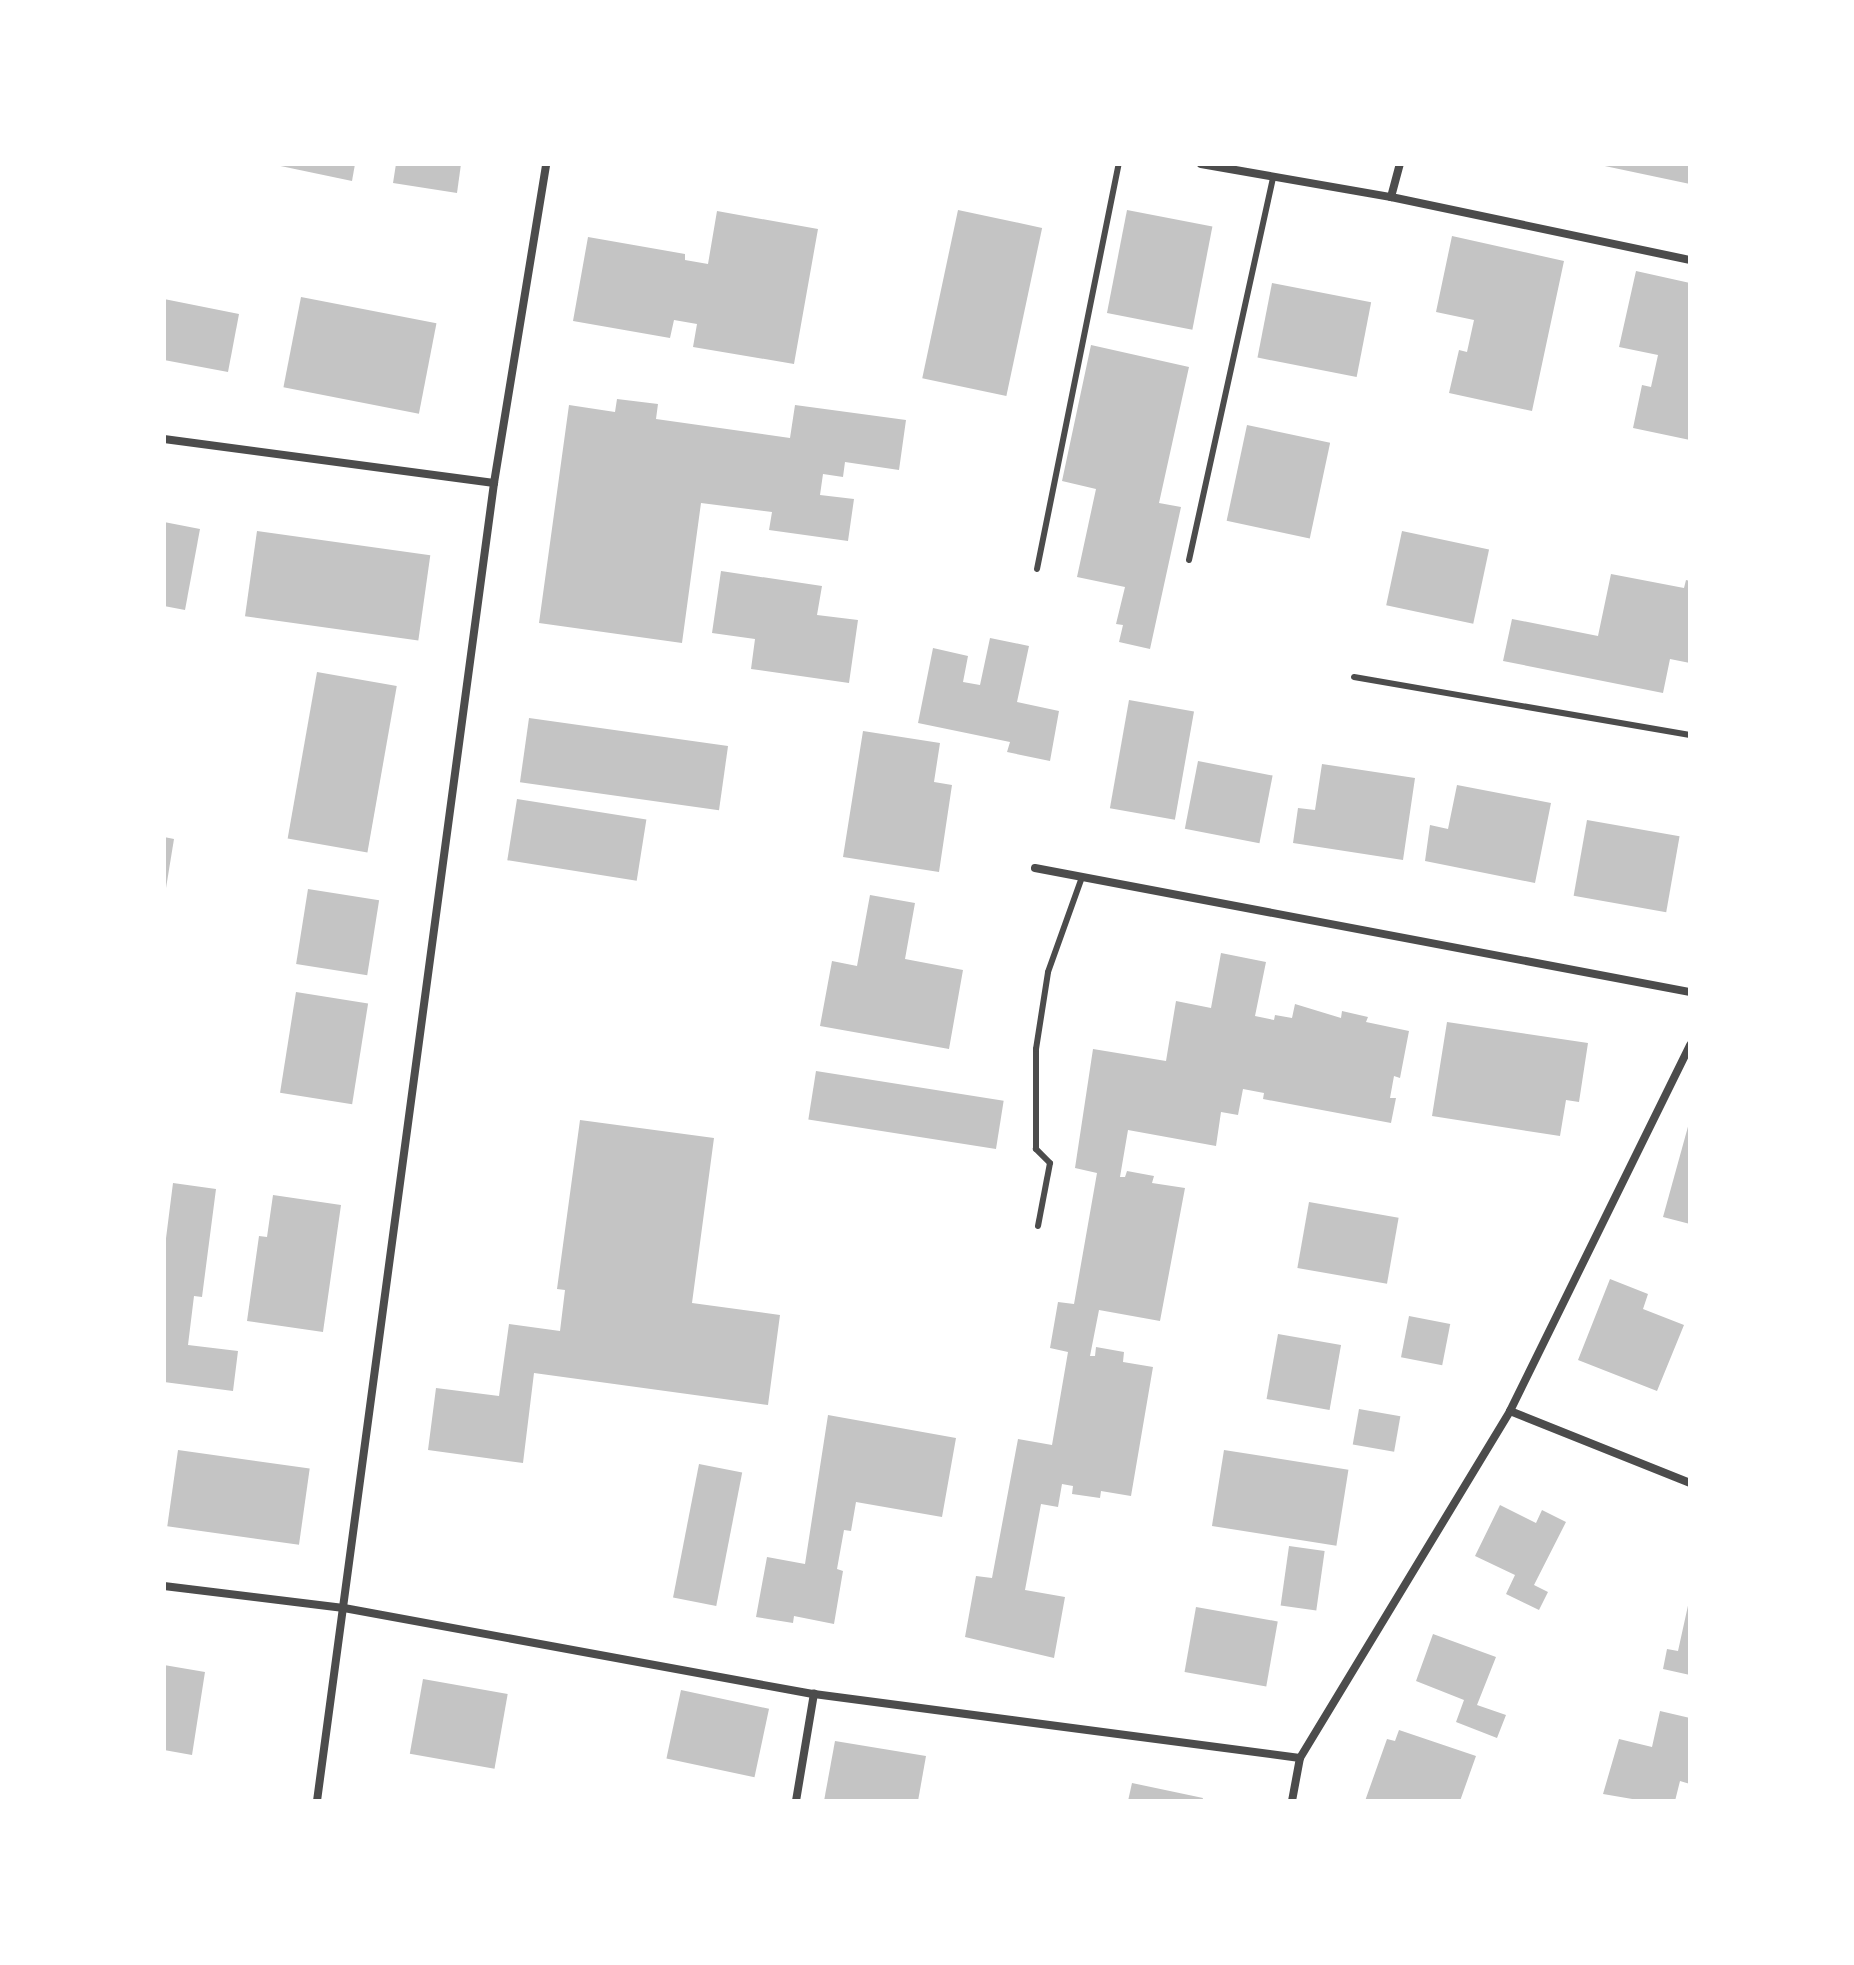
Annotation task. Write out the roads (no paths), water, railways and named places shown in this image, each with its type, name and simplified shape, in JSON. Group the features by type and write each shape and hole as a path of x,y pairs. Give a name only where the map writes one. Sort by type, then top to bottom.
{"street":[{"path":"317,1801 494,483 546,164"},
{"path":"1201,164 1391,197 1690,260"},
{"path":"1391,197 1400,164"},
{"path":"164,439 494,483"},
{"path":"1035,868 1690,992"},
{"path":"1292,1801 1300,1758 1510,1411 1690,1045"},
{"path":"1510,1411 1690,1483"},
{"path":"164,1586 344,1608 814,1694 1300,1758"},
{"path":"796,1801 814,1694"}],"lane":[{"path":"1037,569 1119,164"},
{"path":"1189,560 1273,177"},
{"path":"1354,677 1690,735"},
{"path":"1038,1226 1050,1163 1036,1149 1036,1049 1048,972 1082,877"}]}
